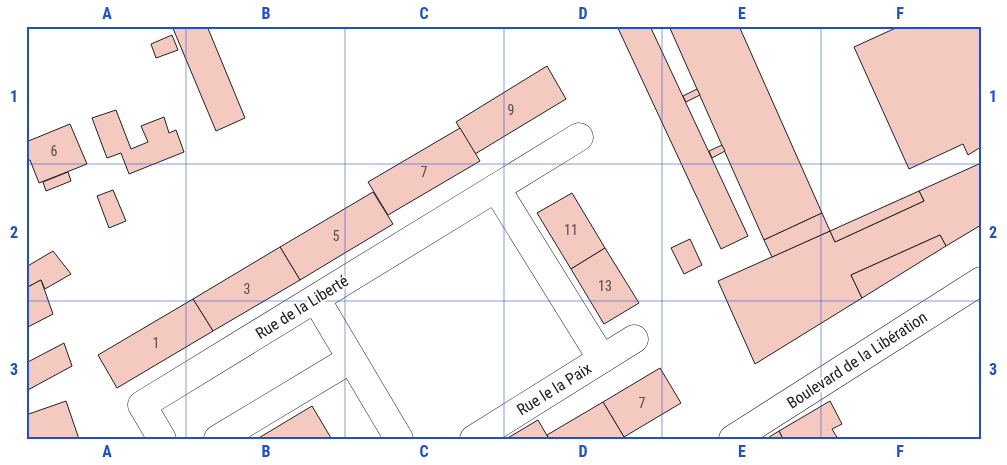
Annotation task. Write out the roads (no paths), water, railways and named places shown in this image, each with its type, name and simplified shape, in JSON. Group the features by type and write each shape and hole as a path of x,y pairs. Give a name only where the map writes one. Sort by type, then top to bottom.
{"street":[{"name":"Rue de la Liberté","path":"162,439 142,405 579,137"},
{"path":"496,188 602,359"},
{"name":"Boulevard de la Libération","path":"733,439 981,281"},
{"path":"316,298 399,439"},
{"name":"Rue le la Paix","path":"474,439 634,340"},
{"path":"218,439 352,359"}]}
